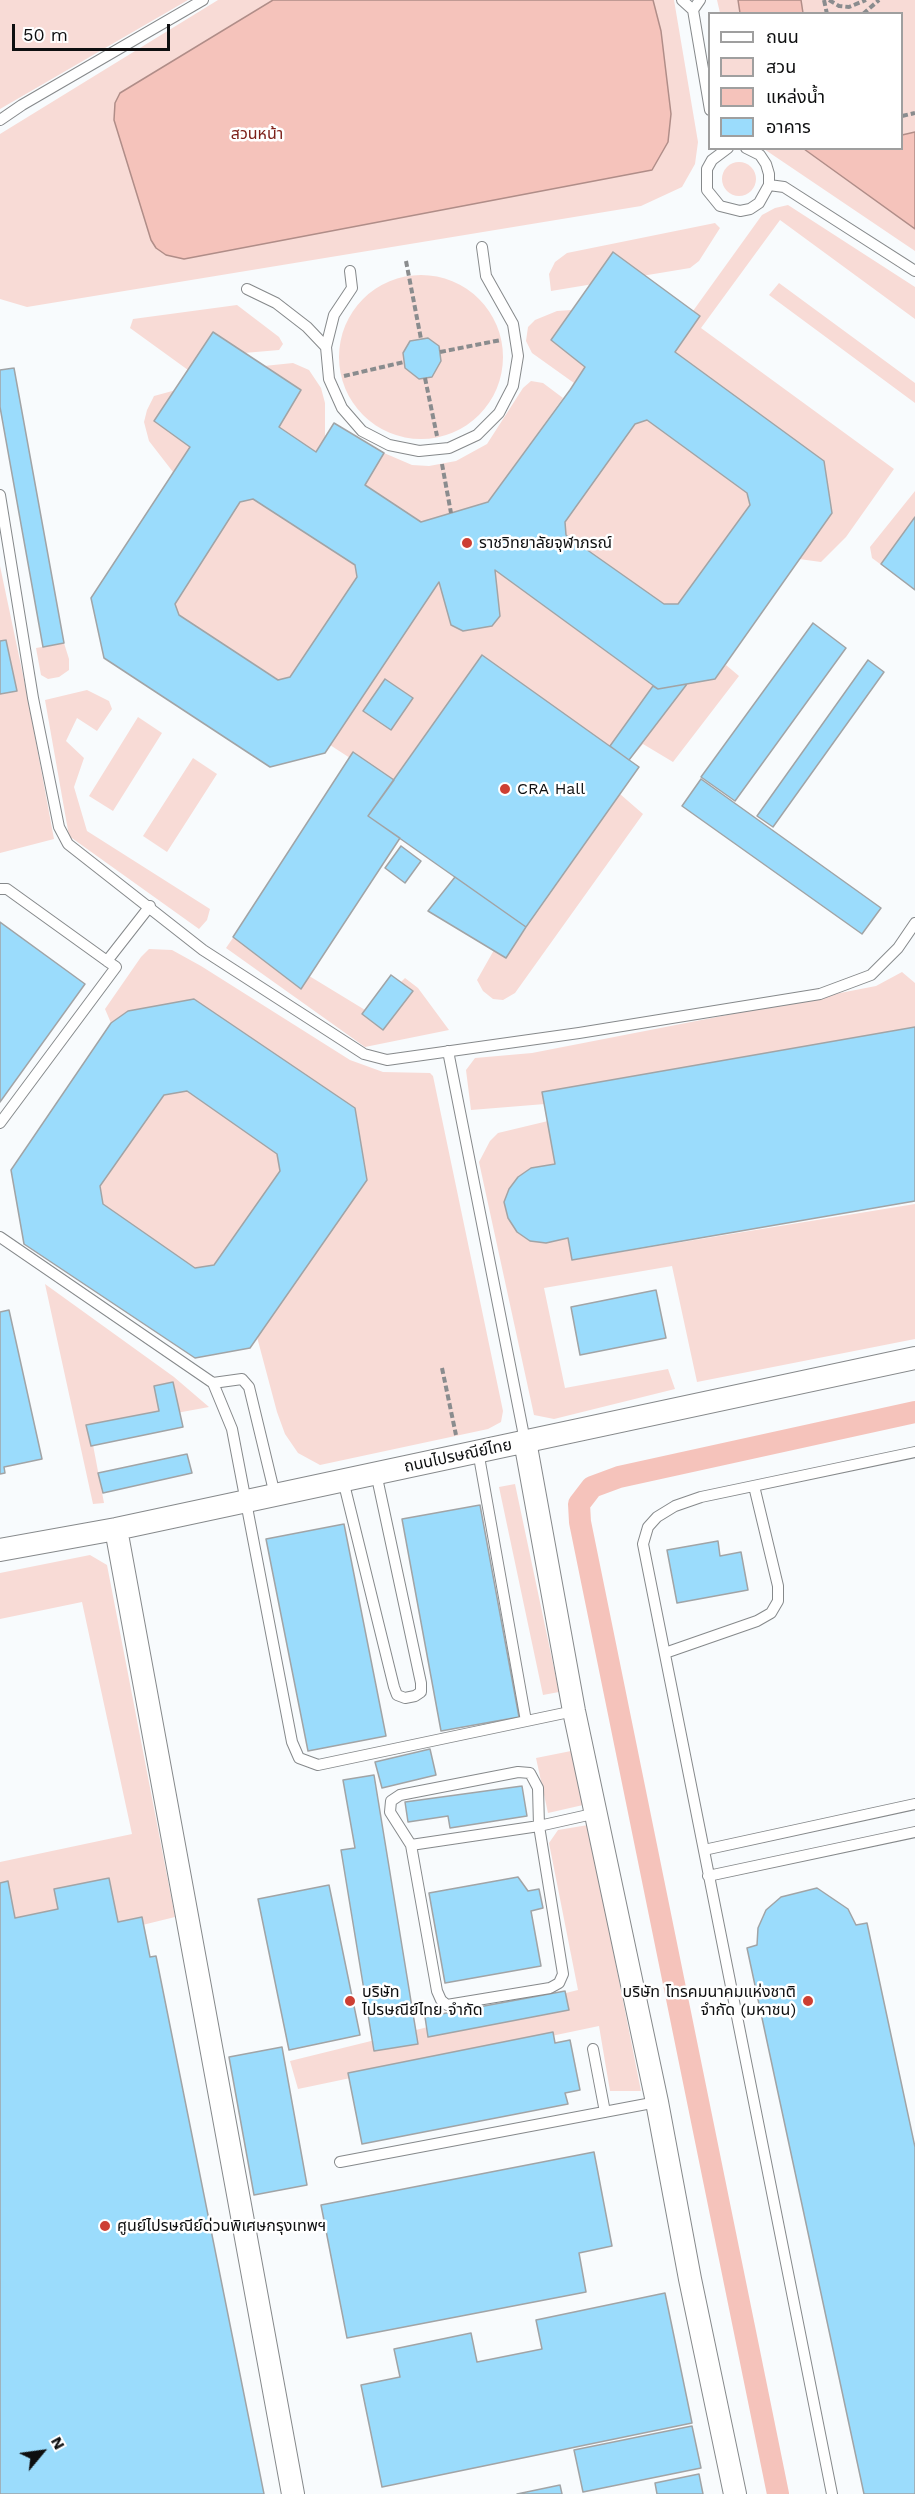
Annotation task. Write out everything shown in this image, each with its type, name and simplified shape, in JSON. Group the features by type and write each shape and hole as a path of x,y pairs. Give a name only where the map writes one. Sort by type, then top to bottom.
{"street":[{"name":"ถนนไปรษณีย์ไทย","path":"0,1550 116,1529 915,1358"},
{"path":"525,1441 574,1711 657,2102 690,2279 735,2494"},
{"path":"116,1529 293,2494"}],"lane":[{"path":"0,120 203,0"},
{"path":"682,0 693,10 708,98"},
{"path":"693,10 700,0"},
{"path":"724,150 712,160 705,180 707,190 720,207 730,210 750,209 766,195 769,186 766,164 760,155 750,150"},
{"path":"769,186 784,187 915,271"},
{"path":"350,271 352,288 334,315 326,347 329,380 342,408 362,430 389,446 419,451 449,448 477,435 499,413 513,386 518,356 513,324 486,276 482,247"},
{"path":"247,290 276,303 307,327 326,347"},
{"path":"0,495 2,520 33,698 59,827 68,844 150,906 203,950 364,1054 387,1060 579,1033 820,994 871,975 898,948 915,923"},
{"path":"0,889 7,889 116,967 0,1123"},
{"path":"107,961 150,906"},
{"path":"448,1051 525,1441"},
{"path":"0,1237 213,1383 232,1429 292,1742 299,1758 318,1765 574,1711"},
{"path":"213,1383 242,1379 249,1387 275,1495"},
{"path":"832,2494 643,1544 648,1527 657,1517 675,1506 701,1497 915,1452"},
{"path":"469,1453 526,1721"},
{"path":"344,1480 394,1687 397,1695 405,1698 415,1696 421,1692 421,1683 376,1473"},
{"path":"665,1653 757,1621 771,1613 778,1601 778,1586 754,1486"},
{"path":"518,1772 530,1773 538,1788 539,1826 563,1974 559,1983 550,1988 447,2005 441,2000 437,1991 411,1845 390,1812 391,1801 400,1795 518,1772"},
{"path":"704,1850 915,1804"},
{"path":"411,1845 539,1826 597,1813"},
{"path":"708,1876 915,1832"},
{"path":"593,2049 605,2112"},
{"path":"340,2162 657,2102"}],"path":[{"path":"827,0 839,6 849,7 866,0"},
{"path":"865,12 879,0"},
{"path":"406,261 421,339"},
{"path":"440,352 515,337"},
{"path":"329,380 404,362"},
{"path":"442,1368 469,1453"}],"green space":[{"path":"0,0 188,0 0,109"},
{"name":"สวนหน้า","path":"218,0 674,0 698,142 695,164 682,187 641,206 27,307 0,299 0,134"},
{"path":"717,0 915,0 915,251 765,150 903,150 903,12 720,12"},
{"path":"739,162 751,167 756,179 751,191 739,196 727,191 722,179 727,167"},
{"path":"788,205 915,287 915,319 780,220 701,328 894,469 846,537 821,562 799,559 832,513 824,461 675,352 693,311 762,215 775,208"},
{"path":"715,223 720,228 699,261 690,268 551,291 549,274 555,262 567,253"},
{"path":"421,275 437,276 453,281 467,288 479,299 490,311 497,325 502,341 502,373 497,389 490,403 479,415 467,426 453,433 437,438 421,439 405,438 389,433 375,426 363,415 352,403 345,389 340,373 339,357 340,341 345,325 352,311 363,299 375,288 389,281 405,276"},
{"path":"779,283 915,383 915,403 769,295"},
{"path":"237,305 279,337 283,344 279,350 244,353 213,332 188,370 130,328 133,319"},
{"path":"572,310 551,340 585,367 574,383 532,353 526,341 528,327 535,320 557,311"},
{"path":"293,363 309,370 321,388 325,403 325,438 316,452 190,447 173,472 149,441 144,422 154,396 264,366"},
{"path":"531,381 543,383 563,398 488,502 421,522 365,485 384,453 412,465 429,466 456,461 487,444 523,388"},
{"path":"647,420 747,493 750,505 678,604 664,604 566,535 565,522 635,424"},
{"path":"915,491 915,590 872,558 870,547"},
{"path":"253,499 355,565 357,577 290,677 279,680 179,615 175,604 240,502"},
{"path":"0,566 54,839 0,853"},
{"path":"495,570 657,689 715,679 726,665 739,676 673,762 643,744 629,760 482,655 390,784 330,745 439,582"},
{"path":"64,643 69,659 69,670 59,677 48,679 41,675 36,648"},
{"path":"87,690 109,701 112,709 97,731 77,718 66,741 84,758 74,787 87,831 210,909 207,920 199,929 69,836 45,700"},
{"path":"138,717 162,733 113,811 89,796"},
{"path":"193,758 217,774 167,852 143,836"},
{"path":"620,794 643,814 515,993 503,1000 493,999 483,991 477,980 494,950 506,957"},
{"path":"237,932 370,1013 405,978 418,988 449,1030 365,1047 226,948"},
{"path":"149,949 172,950 201,966 350,1060 383,1072 430,1073 433,1076 503,1411 501,1422 488,1429 320,1465 298,1453 285,1434 277,1412 257,1337 367,1180 355,1108 194,999 128,1011 111,1023 105,1009"},
{"path":"902,972 915,983 915,1028 545,1104 471,1110 466,1070 475,1058 532,1053 876,986"},
{"path":"187,1091 277,1154 280,1171 214,1265 195,1268 103,1204 100,1186 164,1095"},
{"path":"548,1121 572,1260 915,1204 915,1339 697,1382 672,1266 544,1288 565,1388 668,1369 675,1389 554,1419 534,1415 479,1162 490,1141 498,1133"},
{"path":"45,1284 174,1377 209,1407 90,1429 104,1503 93,1504"},
{"path":"515,1484 559,1692 543,1695 499,1487"},
{"path":"90,1555 107,1565 175,1917 0,1960 0,1862 132,1834 82,1602 0,1619 0,1573"},
{"path":"571,1751 583,1805 548,1813 536,1758"},
{"path":"588,1825 641,2091 610,2091 599,2026 298,2089 290,2061 578,1990 549,1843 558,1830"}],"water":[{"name":"สวนหน้า","path":"273,0 653,0 661,31 671,114 668,142 652,170 184,259 166,255 156,248 151,240 114,120 115,103 120,93"},
{"path":"738,0 801,0 803,12 740,12"},
{"path":"915,132 915,229 805,150 903,150 903,135"}],"building":[{"path":"613,252 700,316 675,352 824,461 832,513 715,679 658,689 495,570 500,616 492,626 463,631 451,625 439,582 325,753 270,767 104,658 91,598 190,447 154,421 213,332 301,390 279,427 316,452 334,423 384,453 365,485 421,522 488,502 570,390 585,367 551,340","holes":["647,420 747,493 750,505 678,604 664,604 566,535 565,522 635,424","253,499 355,565 357,577 290,677 278,680 179,615 175,604 240,502"]},
{"path":"428,338 439,346 441,361 432,377 419,379 405,368 403,353 410,341"},
{"path":"14,368 64,643 43,647 0,407 0,370"},
{"path":"915,517 915,590 881,564"},
{"path":"813,623 846,648 735,801 701,777"},
{"path":"6,640 17,691 0,694 0,641"},
{"name":"CRA Hall","path":"482,655 639,767 526,927 368,816"},
{"path":"868,660 884,672 773,827 757,816"},
{"path":"385,679 413,698 391,730 363,711"},
{"path":"687,684 629,760 610,746 653,686 658,689"},
{"path":"353,752 394,780 368,816 400,838 301,989 233,937"},
{"path":"701,779 881,908 862,934 682,806"},
{"path":"401,846 421,861 405,883 385,868"},
{"path":"455,877 526,927 506,958 428,911"},
{"path":"0,922 85,984 0,1102"},
{"path":"391,975 413,991 383,1030 362,1014"},
{"path":"194,999 355,1108 367,1180 250,1348 195,1358 24,1244 11,1170 111,1023 128,1011","holes":["187,1091 277,1154 280,1171 214,1265 195,1268 103,1204 100,1186 164,1095"]},
{"path":"915,1027 915,1201 572,1260 568,1238 546,1243 530,1241 517,1232 508,1218 504,1202 509,1189 518,1177 531,1168 555,1164 542,1092"},
{"path":"656,1290 666,1338 580,1355 571,1307"},
{"path":"9,1310 42,1459 4,1467 5,1473 0,1474 0,1312"},
{"path":"173,1382 183,1427 91,1446 86,1425 159,1411 154,1386"},
{"path":"187,1454 192,1473 103,1493 98,1473"},
{"path":"480,1505 519,1717 441,1731 402,1519"},
{"path":"344,1524 386,1736 308,1751 266,1539"},
{"path":"718,1541 720,1556 741,1552 748,1590 677,1603 667,1550"},
{"path":"430,1749 436,1775 382,1788 375,1762"},
{"path":"374,1775 418,2044 374,2051 341,1850 355,1848 343,1780"},
{"path":"522,1786 527,1816 450,1828 448,1816 408,1822 405,1802"},
{"path":"518,1877 528,1891 539,1889 543,1908 531,1911 541,1966 445,1983 429,1893"},
{"name":"ศูนย์ไปรษณีย์ด่วนพิเศษกรุงเทพฯ","path":"109,1878 118,1922 142,1917 150,1957 156,1956 264,2494 0,2494 0,1883 8,1881 15,1918 58,1909 54,1889"},
{"path":"329,1885 360,2035 289,2050 258,1899"},
{"path":"817,1888 848,1909 856,1925 867,1923 915,2147 915,2494 864,2494 747,1948 757,1945 758,1928 766,1910 781,1897"},
{"path":"565,1991 569,2010 428,2037 425,2017"},
{"path":"553,2032 555,2043 570,2040 580,2090 565,2093 568,2104 362,2144 348,2073"},
{"path":"282,2047 307,2185 254,2195 229,2057"},
{"path":"594,2152 612,2246 579,2253 586,2292 347,2338 321,2205"},
{"path":"665,2293 692,2423 382,2487 361,2385 400,2377 394,2349 471,2333 477,2362 542,2349 536,2320"},
{"path":"692,2426 701,2468 583,2492 574,2450"},
{"path":"699,2474 703,2494 657,2494 655,2483"},
{"path":"560,2485 562,2494 517,2494"}],"waterway":[{"path":"778,2494 580,1522 579,1504 592,1487 619,1477 915,1412"}],"place":[{"name":"ราชวิทยาลัยจุฬาภรณ์","path":"467,543"},
{"name":"CRA Hall","path":"505,789"},
{"name":"บริษัท ไปรษณีย์ไทย จำกัด","path":"350,2001"},
{"name":"บริษัท โทรคมนาคมแห่งชาติ จำกัด (มหาชน)","path":"808,2001"},
{"name":"ศูนย์ไปรษณีย์ด่วนพิเศษกรุงเทพฯ","path":"105,2226"}]}
